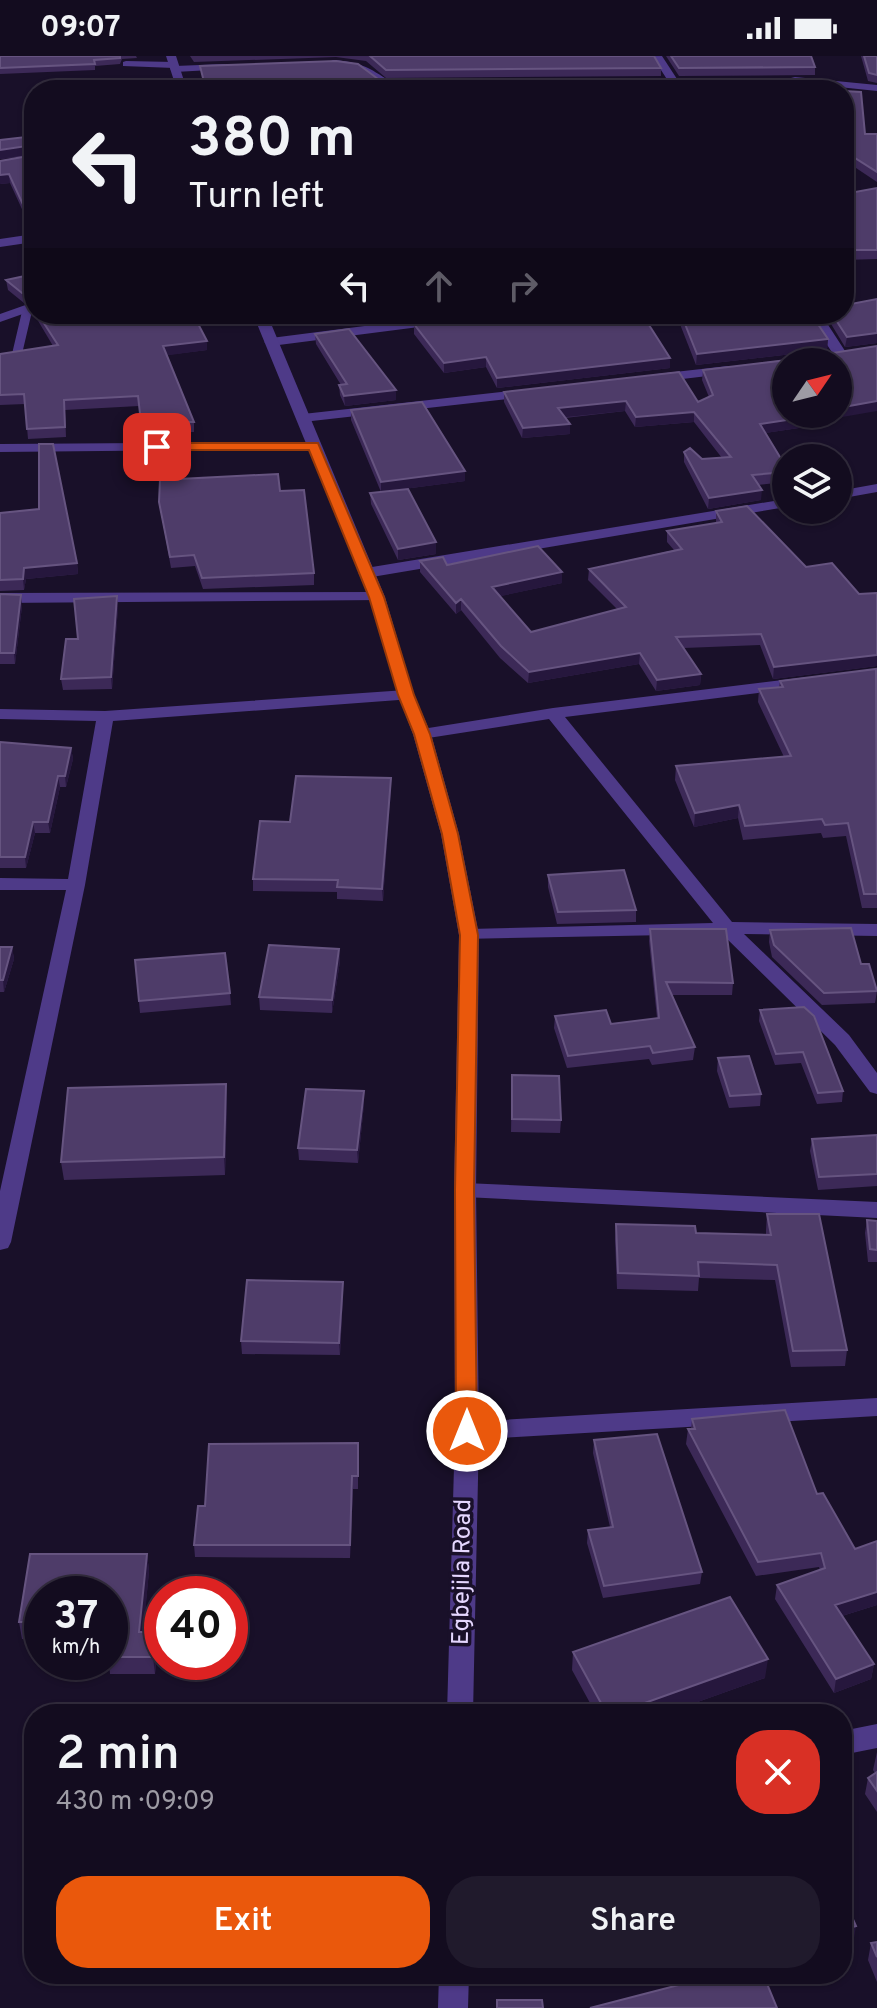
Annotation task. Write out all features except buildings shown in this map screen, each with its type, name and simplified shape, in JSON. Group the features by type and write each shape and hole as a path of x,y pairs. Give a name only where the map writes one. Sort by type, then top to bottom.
{"street":[{"path":"657,56 673,80"},
{"path":"324,63 350,60 367,69 377,80"},
{"path":"173,63 235,66"},
{"path":"854,86 877,88"},
{"path":"0,243 24,239"},
{"path":"0,318 24,309"},
{"name":"Egbejila Road","path":"264,324 377,597 406,695 422,734 450,834 469,935 465,1190 467,1431 460,1704"},
{"path":"271,342 411,324"},
{"path":"820,324 836,348"},
{"path":"643,380 738,368"},
{"path":"303,418 548,391"},
{"path":"0,448 314,446"},
{"path":"852,492 877,488"},
{"path":"366,573 772,505"},
{"path":"0,598 377,597"},
{"path":"422,734 553,713 831,680"},
{"path":"0,714 105,716 406,695"},
{"path":"553,713 727,928 842,1040 877,1087"},
{"path":"0,1242 76,885 105,716"},
{"path":"0,884 76,885"},
{"path":"469,935 727,928 877,930"},
{"path":"465,1190 877,1210"},
{"path":"467,1431 877,1407"},
{"path":"852,1741 877,1736"},
{"path":"453,2008 454,1984"}],"lane":[{"path":"126,59 173,63"},
{"path":"17,354 26,324"}],"route":[{"path":"157,447 314,446 335,503 377,597 406,695 422,734 450,834 469,935 465,1190 467,1431"}]}
